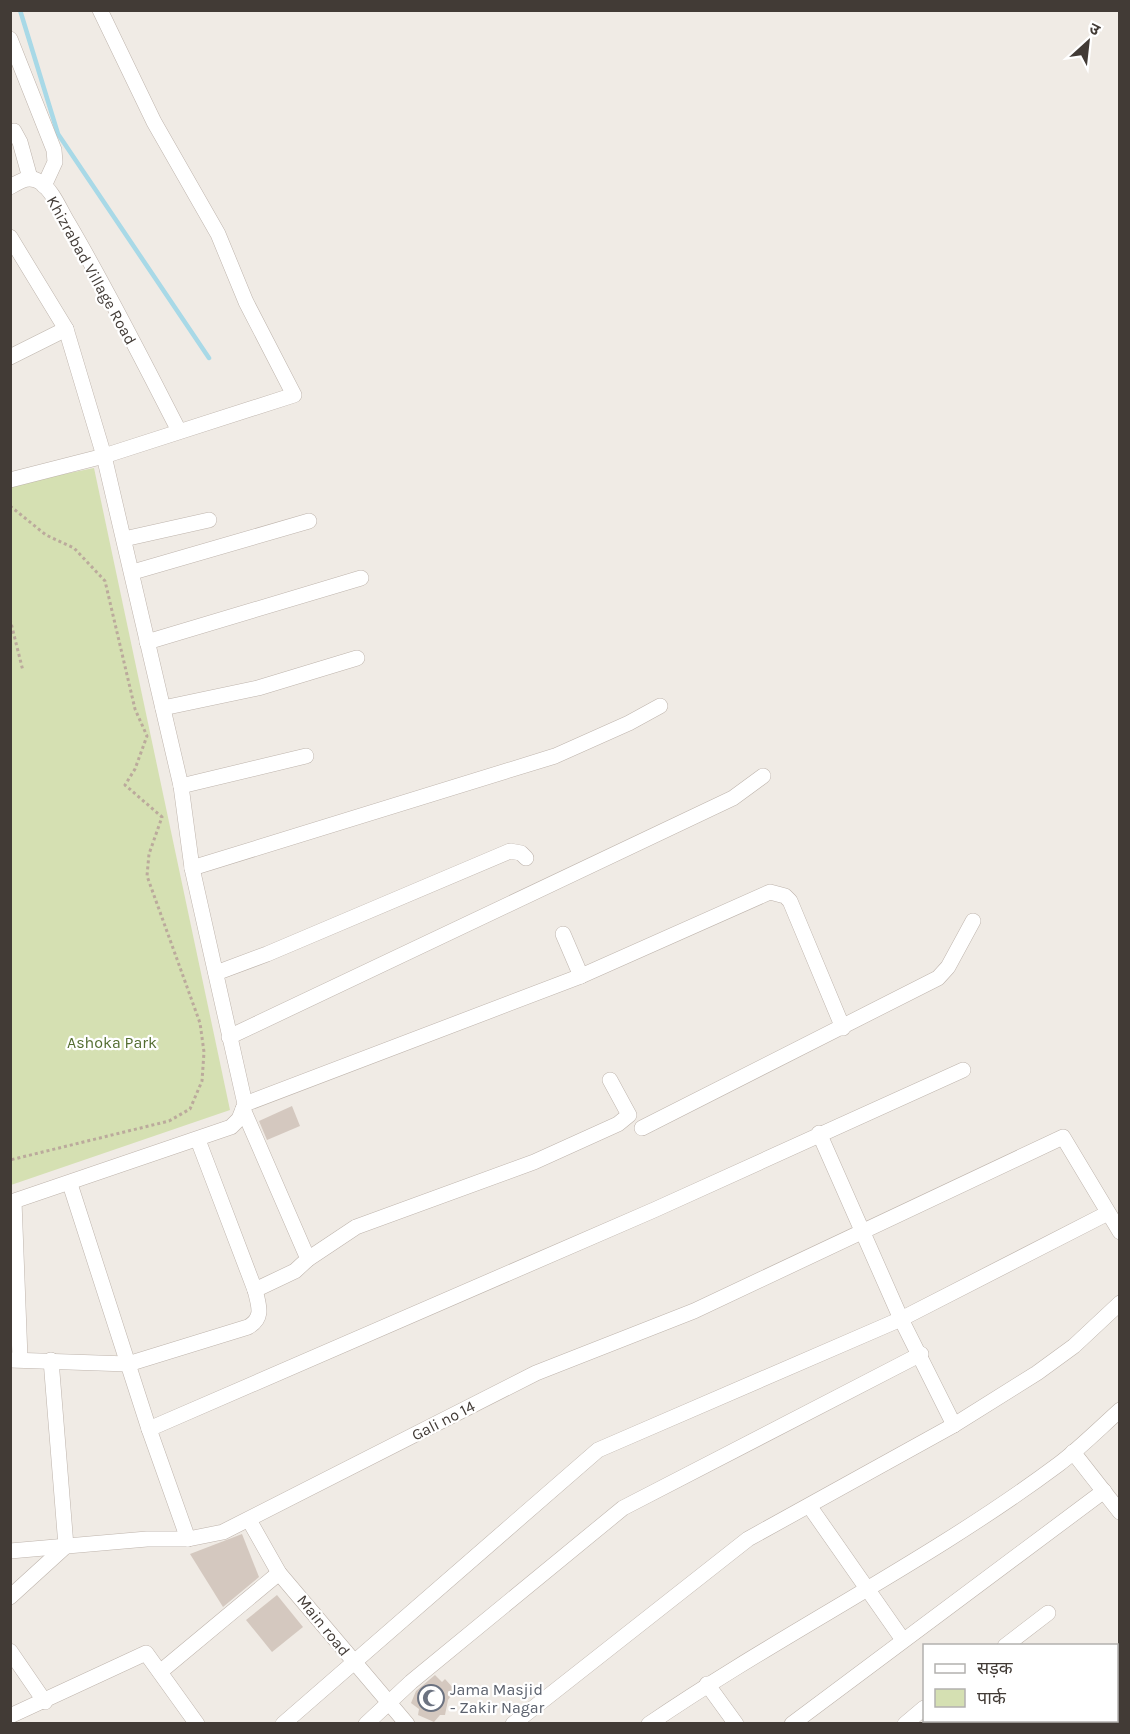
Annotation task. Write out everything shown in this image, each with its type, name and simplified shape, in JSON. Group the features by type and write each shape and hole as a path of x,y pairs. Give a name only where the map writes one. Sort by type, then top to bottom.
{"street":[{"path":"10,480 104,456 294,395 246,302 218,234 153,122 100,10"},
{"name":"Khizrabad Village Road","path":"10,39 54,150 55,162 44,186 84,251 179,431"},
{"path":"14,131 20,142 30,178"},
{"path":"10,187 22,179 30,178 44,186"},
{"path":"10,237 66,329 104,456 182,786 192,868 244,1107 308,1259"},
{"path":"10,357 66,329"},
{"path":"124,539 209,520"},
{"path":"133,572 309,521"},
{"path":"147,642 361,578"},
{"path":"163,708 258,688 357,658"},
{"path":"192,868 555,756 660,706"},
{"path":"182,786 306,756"},
{"path":"229,1037 733,798 763,776"},
{"path":"216,973 267,954 510,851 521,853 525,858"},
{"path":"198,1140 255,1290 260,1313 252,1324 128,1364 15,1359 14,1202 198,1140 235,1125 244,1107 582,976 763,894 778,893 790,901 843,1029"},
{"path":"642,1128 843,1029 938,978 948,967 973,921"},
{"path":"563,934 582,976"},
{"path":"149,1429 654,1210 819,1133 963,1070"},
{"path":"255,1290 295,1271 308,1259 356,1227 534,1162 618,1124 629,1115 610,1080"},
{"path":"819,1133 902,1319 954,1425"},
{"name":"Gali no 14","path":"10,1551 147,1539 188,1539 223,1532 536,1373 693,1311 864,1233 1063,1137 1106,1214"},
{"path":"70,1184 149,1429 188,1539"},
{"path":"283,1724 355,1664 598,1450 902,1319 1106,1214 1119,1232"},
{"path":"513,1724 748,1539 810,1507 954,1425 1053,1362 1119,1303"},
{"path":"366,1724 623,1508 921,1354"},
{"path":"10,1597 66,1546 51,1360"},
{"path":"649,1724 707,1684 998,1506 1073,1452 1119,1410"},
{"path":"1073,1452 1119,1512"},
{"path":"792,1724 1104,1491"},
{"path":"810,1507 903,1640"},
{"name":"Main road","path":"249,1520 279,1573 407,1724"},
{"path":"160,1672 279,1573"},
{"path":"1008,1644 1048,1613"},
{"path":"10,1651 45,1702"},
{"path":"10,1716 45,1702 146,1653 192,1722"},
{"path":"707,1684 736,1724"},
{"path":"905,1724 923,1709"}],"path":[{"path":"10,506 46,536 74,548 105,580 135,710 147,736 135,770 125,785 162,817 149,854 147,876 200,1023 204,1052 202,1081 190,1109 169,1121 10,1160"},
{"path":"10,619 23,671"}],"green space":[{"name":"Ashoka Park","path":"94,468 230,1110 11,1185 10,485"}],"building":[{"path":"292,1106 300,1126 267,1140 259,1121"},
{"path":"242,1534 259,1577 223,1607 190,1554"},
{"path":"277,1595 303,1627 272,1652 246,1620"},
{"name":"Jama Masjid - Zakir Nagar","path":"435,1675 442,1682 445,1679 455,1690 448,1700 445,1715 440,1715 434,1722 418,1715 419,1709 411,1703 416,1691"}],"waterway":[{"path":"20,10 58,134 209,358"}],"place":[{"name":"Jama Masjid - Zakir Nagar","path":"431,1698"}]}
